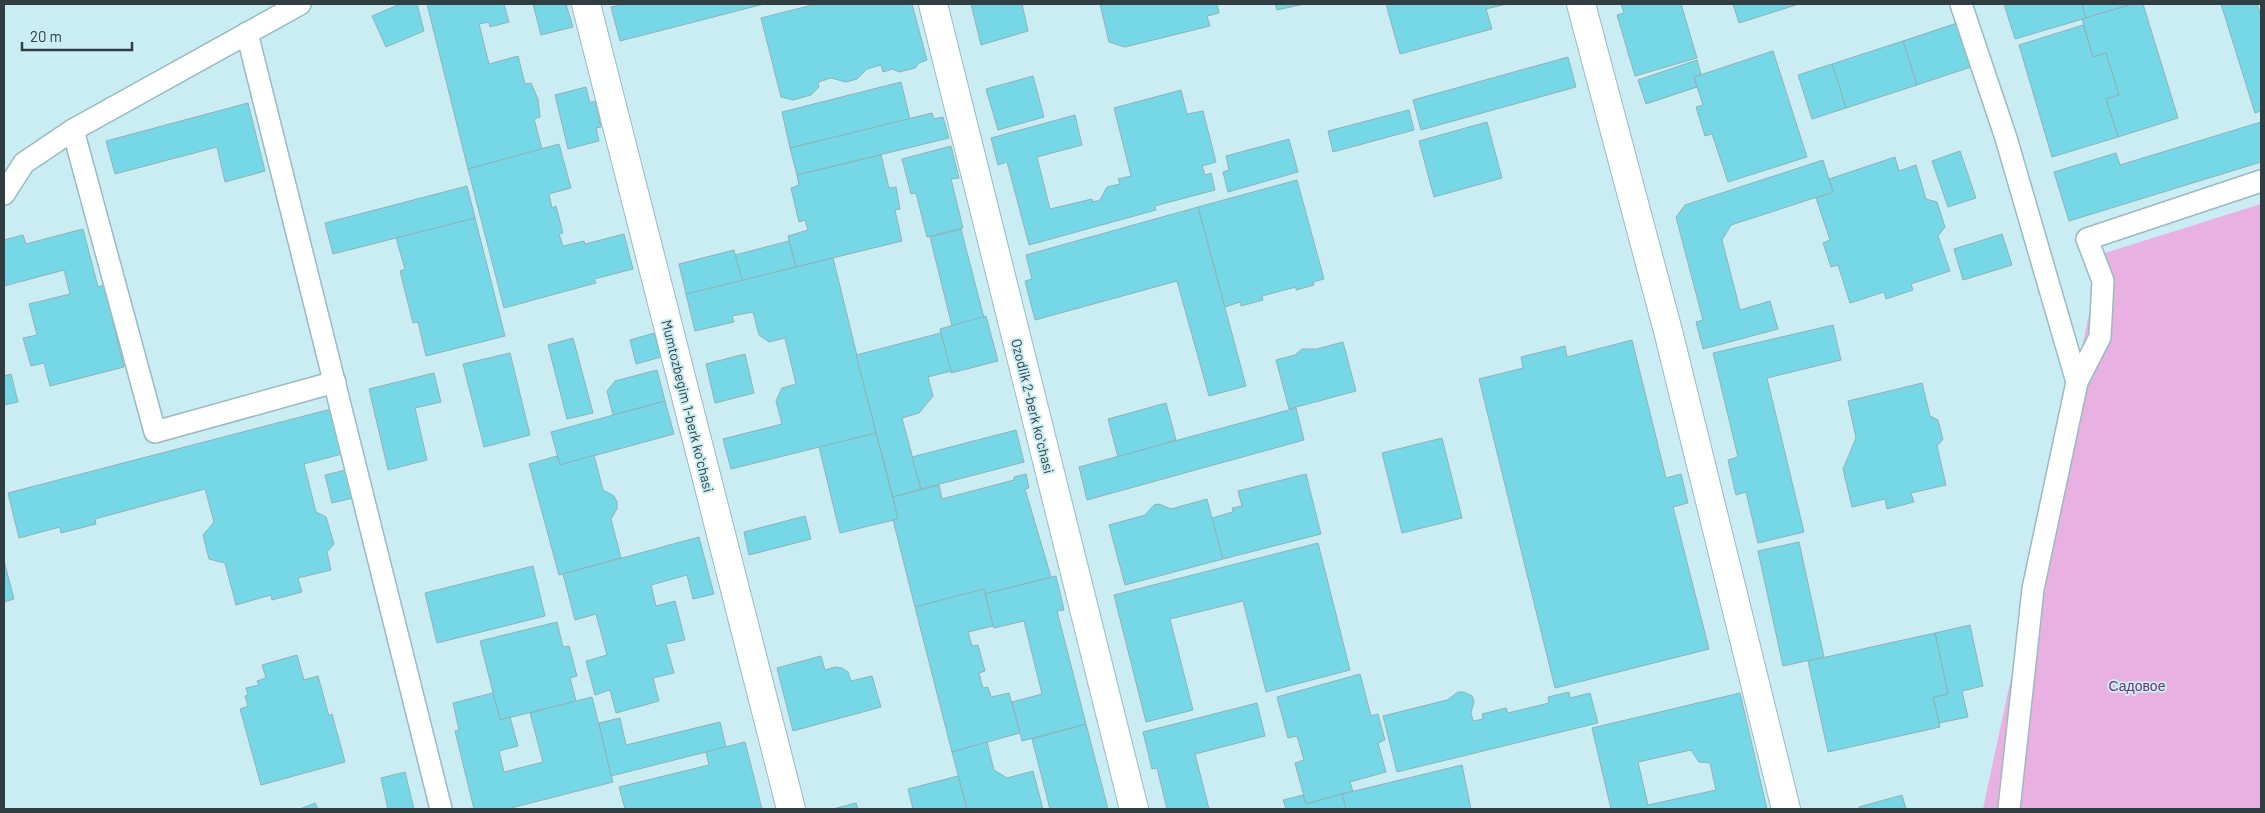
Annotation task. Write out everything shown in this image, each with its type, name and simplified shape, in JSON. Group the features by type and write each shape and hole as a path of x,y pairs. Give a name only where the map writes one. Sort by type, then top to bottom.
{"street":[{"name":"Mumtozbegim 1-berk koʻchasi","path":"586,4 791,809"},
{"name":"Ozodlik 2-berk koʻchasi","path":"932,4 1134,809"},
{"path":"1581,4 1668,331 1786,809"}],"lane":[{"path":"4,194 24,163 73,130 300,4"},
{"path":"1962,4 2006,138 2077,382"},
{"path":"247,33 441,809"},
{"path":"73,130 154,432 335,382"},
{"path":"2009,809 2033,589 2077,382 2100,337 2103,281 2087,239 2261,181"}],"green space":[{"name":"Садовое","path":"2261,204 2261,809 1983,809 2102,254"}],"building":[{"path":"400,4 417,4 424,31 386,47 372,16"},
{"path":"427,4 504,4 509,22 490,27 489,22 479,24 489,64 518,56 525,84 531,83 538,99 540,117 534,119 542,149 468,169"},
{"path":"533,4 566,4 573,27 541,35"},
{"path":"625,4 764,4 620,41 611,7"},
{"path":"816,4 912,4 927,60 919,63 915,68 899,72 893,69 883,72 881,65 867,69 857,79 846,82 831,78 818,82 819,87 811,95 793,100 781,97 761,18"},
{"path":"971,4 1022,4 1028,31 981,45"},
{"path":"1100,4 1217,4 1219,13 1207,16 1210,26 1125,47 1109,42"},
{"path":"1275,4 1304,4 1277,10"},
{"path":"1386,4 1507,4 1486,9 1492,29 1400,54"},
{"path":"1621,4 1681,4 1697,58 1635,76 1617,15 1624,13"},
{"path":"1733,4 1799,4 1739,23"},
{"path":"2004,4 2082,4 2086,18 2015,39"},
{"path":"2082,4 2132,4 2086,18"},
{"path":"2132,4 2143,4 2178,118 2118,137 2106,99 2119,95 2106,53 2093,57 2082,19"},
{"path":"2221,4 2257,4 2261,16 2261,111 2255,113"},
{"path":"1957,23 1971,67 1917,85 1903,41"},
{"path":"2083,25 2093,57 2106,53 2119,95 2106,99 2118,137 2052,157 2019,45"},
{"path":"1903,41 1917,85 1846,108 1832,64"},
{"path":"1773,51 1807,157 1728,182 1712,134 1705,136 1696,107 1703,105 1694,77"},
{"path":"1568,57 1576,87 1421,130 1413,100"},
{"path":"1697,60 1701,74 1694,77 1697,87 1646,104 1638,80"},
{"path":"1832,64 1846,108 1812,119 1798,75"},
{"path":"1033,76 1044,117 998,130 986,89"},
{"path":"901,82 910,119 790,148 782,112"},
{"path":"586,87 590,103 595,101 601,127 596,128 599,141 568,149 555,95"},
{"path":"1181,90 1187,114 1203,111 1216,162 1202,166 1205,175 1211,173 1215,190 1155,206 1156,210 1029,245 1007,162 998,165 991,138 1075,115 1082,145 1037,157 1050,209 1092,199 1093,202 1100,200 1107,187 1120,184 1118,179 1131,176 1114,108"},
{"path":"248,103 265,171 225,182 217,147 115,174 106,141"},
{"path":"1409,110 1414,130 1333,152 1328,131"},
{"path":"932,113 934,119 943,117 949,138 797,175 790,148"},
{"path":"1487,122 1502,178 1434,197 1419,141"},
{"path":"2261,122 2261,162 2069,221 2054,172 2116,153 2120,165"},
{"path":"1289,139 1298,172 1228,192 1223,172 1229,170 1226,156"},
{"path":"559,144 571,188 549,194 552,208 556,206 563,233 559,234 563,246 584,241 585,244 624,234 633,269 594,279 596,283 504,308 468,169"},
{"path":"951,146 959,178 951,179 963,228 927,237 916,193 911,194 902,159"},
{"path":"1960,151 1976,198 1948,207 1932,161"},
{"path":"881,155 889,188 896,187 900,209 895,210 902,241 796,267 788,236 808,230 805,220 799,222 791,188 799,185 797,175"},
{"path":"1895,157 1899,171 1916,165 1926,199 1937,202 1945,227 1938,236 1950,271 1911,284 1913,290 1886,299 1884,292 1850,303 1838,265 1831,267 1823,243 1830,240 1816,198 1833,192 1829,179"},
{"path":"1823,160 1833,192 1731,225 1722,240 1740,310 1770,301 1778,329 1703,349 1696,322 1703,320 1676,217 1685,205"},
{"path":"1297,180 1324,279 1313,282 1314,285 1296,290 1296,287 1262,296 1263,300 1241,306 1240,302 1225,307 1198,207"},
{"path":"467,186 475,218 333,254 325,223"},
{"path":"1198,207 1246,386 1209,396 1177,281 1035,320 1025,281 1032,279 1026,255"},
{"path":"475,218 505,336 426,356 418,322 413,323 400,271 405,269 396,238"},
{"path":"83,229 98,287 104,285 124,367 50,386 44,363 31,366 23,338 37,335 29,304 70,294 64,270 4,286 4,240 23,235 26,244"},
{"path":"961,229 984,318 952,326 930,237"},
{"path":"2002,234 2012,265 1963,280 1954,249"},
{"path":"789,241 796,267 742,281 735,255"},
{"path":"734,250 742,281 686,294 679,264"},
{"path":"833,258 876,433 731,469 723,439 782,424 776,401 782,388 796,384 785,338 769,342 759,335 753,312 732,316 734,322 695,331 686,294"},
{"path":"986,316 998,361 951,373 940,329"},
{"path":"1833,325 1841,360 1767,378 1804,532 1758,543 1746,492 1736,495 1728,460 1738,457 1713,353"},
{"path":"654,333 661,357 636,364 630,340"},
{"path":"941,333 951,371 928,377 933,396 919,413 902,418 921,489 893,497 856,355"},
{"path":"573,338 593,413 567,419 548,345"},
{"path":"1632,340 1666,478 1681,474 1688,503 1673,507 1709,649 1555,688 1479,379 1523,368 1521,357 1565,346 1567,357"},
{"path":"1343,342 1356,391 1289,409 1276,360 1295,355 1302,349 1317,349"},
{"path":"510,353 530,435 484,447 463,364"},
{"path":"745,354 754,393 715,403 706,364"},
{"path":"657,370 665,401 613,415 607,391 615,381"},
{"path":"434,373 441,402 415,408 427,460 388,470 369,389"},
{"path":"11,374 18,402 4,405 4,376"},
{"path":"1922,383 1930,416 1938,420 1943,439 1937,446 1946,485 1911,493 1914,502 1887,509 1885,499 1852,507 1843,469 1856,438 1848,401"},
{"path":"665,401 674,434 560,465 551,432"},
{"path":"1166,403 1176,440 1118,457 1108,419"},
{"path":"1296,408 1304,440 1087,500 1079,467"},
{"path":"331,409 342,454 304,464 316,512 326,517 334,544 327,552 331,570 298,578 302,592 272,600 271,595 236,605 225,563 209,559 203,535 214,522 205,489 95,519 96,524 61,533 60,527 19,538 8,493"},
{"path":"1016,430 1024,462 921,489 912,457"},
{"path":"876,433 898,519 840,533 819,447"},
{"path":"1442,438 1462,518 1402,533 1382,453"},
{"path":"594,455 603,490 614,496 617,502 617,509 611,519 621,558 559,575 529,464 557,456 560,465"},
{"path":"346,470 353,498 332,503 325,475"},
{"path":"1026,474 1029,488 1025,489 1051,577 985,594 984,589 915,607 893,520 898,519 893,497 939,485 942,499 1014,480 1014,477"},
{"path":"1306,474 1321,534 1223,559 1212,518 1233,512 1232,508 1242,506 1238,491"},
{"path":"1207,499 1223,559 1125,585 1109,525 1145,515 1154,505 1159,504 1171,509"},
{"path":"805,516 811,539 749,555 744,532"},
{"path":"699,537 714,594 693,599 687,575 651,585 656,606 675,601 685,640 666,644 674,673 653,678 659,701 616,713 610,690 595,695 586,661 607,655 596,614 575,620 563,574"},
{"path":"1799,542 1824,657 1783,666 1758,551"},
{"path":"1318,543 1350,670 1266,692 1243,601 1170,619 1193,710 1146,722 1114,595"},
{"path":"4,561 14,599 4,602"},
{"path":"533,566 545,616 437,643 425,593"},
{"path":"1056,576 1064,610 1057,611 1086,724 1022,741 1012,702 1042,694 1024,621 994,628 985,594"},
{"path":"984,589 993,626 968,632 972,646 978,645 985,671 979,673 983,688 988,687 991,697 1009,693 1020,733 952,752 915,607"},
{"path":"557,622 563,647 569,646 577,676 570,678 576,701 500,720 480,641"},
{"path":"1970,625 1983,686 1962,691 1968,717 1939,723 1933,697 1948,694 1935,633"},
{"path":"1935,633 1948,694 1933,697 1940,727 1828,752 1808,661"},
{"path":"297,655 304,680 318,676 329,716 332,714 345,762 261,785 240,709 248,706 245,696 248,695 246,688 259,685 257,681 266,678 262,665"},
{"path":"821,656 825,670 835,667 842,668 848,672 851,681 872,676 881,707 793,731 777,668"},
{"path":"1360,674 1371,716 1378,714 1385,740 1378,743 1386,772 1350,782 1353,791 1306,804 1295,763 1304,760 1297,736 1288,738 1277,697"},
{"path":"1458,692 1464,692 1472,696 1474,701 1471,713 1473,721 1483,719 1482,714 1506,708 1508,713 1549,703 1548,697 1569,692 1570,698 1590,693 1598,723 1397,772 1383,716 1447,700"},
{"path":"493,693 500,720 510,717 518,746 499,751 504,772 543,762 530,713 592,697 613,782 507,809 474,809 455,731 459,730 453,703"},
{"path":"1740,693 1767,809 1611,809 1592,728","holes":["1691,750 1699,762 1710,763 1716,790 1648,805 1638,762"]},
{"path":"1257,703 1265,736 1195,754 1209,809 1167,809 1157,768 1152,769 1143,732"},
{"path":"620,718 626,745 720,722 726,747 611,776 599,723"},
{"path":"1086,724 1108,809 1050,809 1032,739"},
{"path":"745,742 762,809 625,809 619,787 709,765 706,752"},
{"path":"987,742 994,770 1007,778 1033,771 1043,809 967,809 952,752"},
{"path":"1462,765 1471,809 1346,809 1342,794"},
{"path":"405,772 414,809 388,809 381,778"},
{"path":"958,776 967,809 913,809 908,789"},
{"path":"1342,794 1346,809 1286,809 1283,800 1303,795 1306,804"},
{"path":"1902,795 1906,809 1859,809 1859,807"},
{"path":"315,803 318,809 300,809"},
{"path":"856,803 858,809 833,809"}]}
